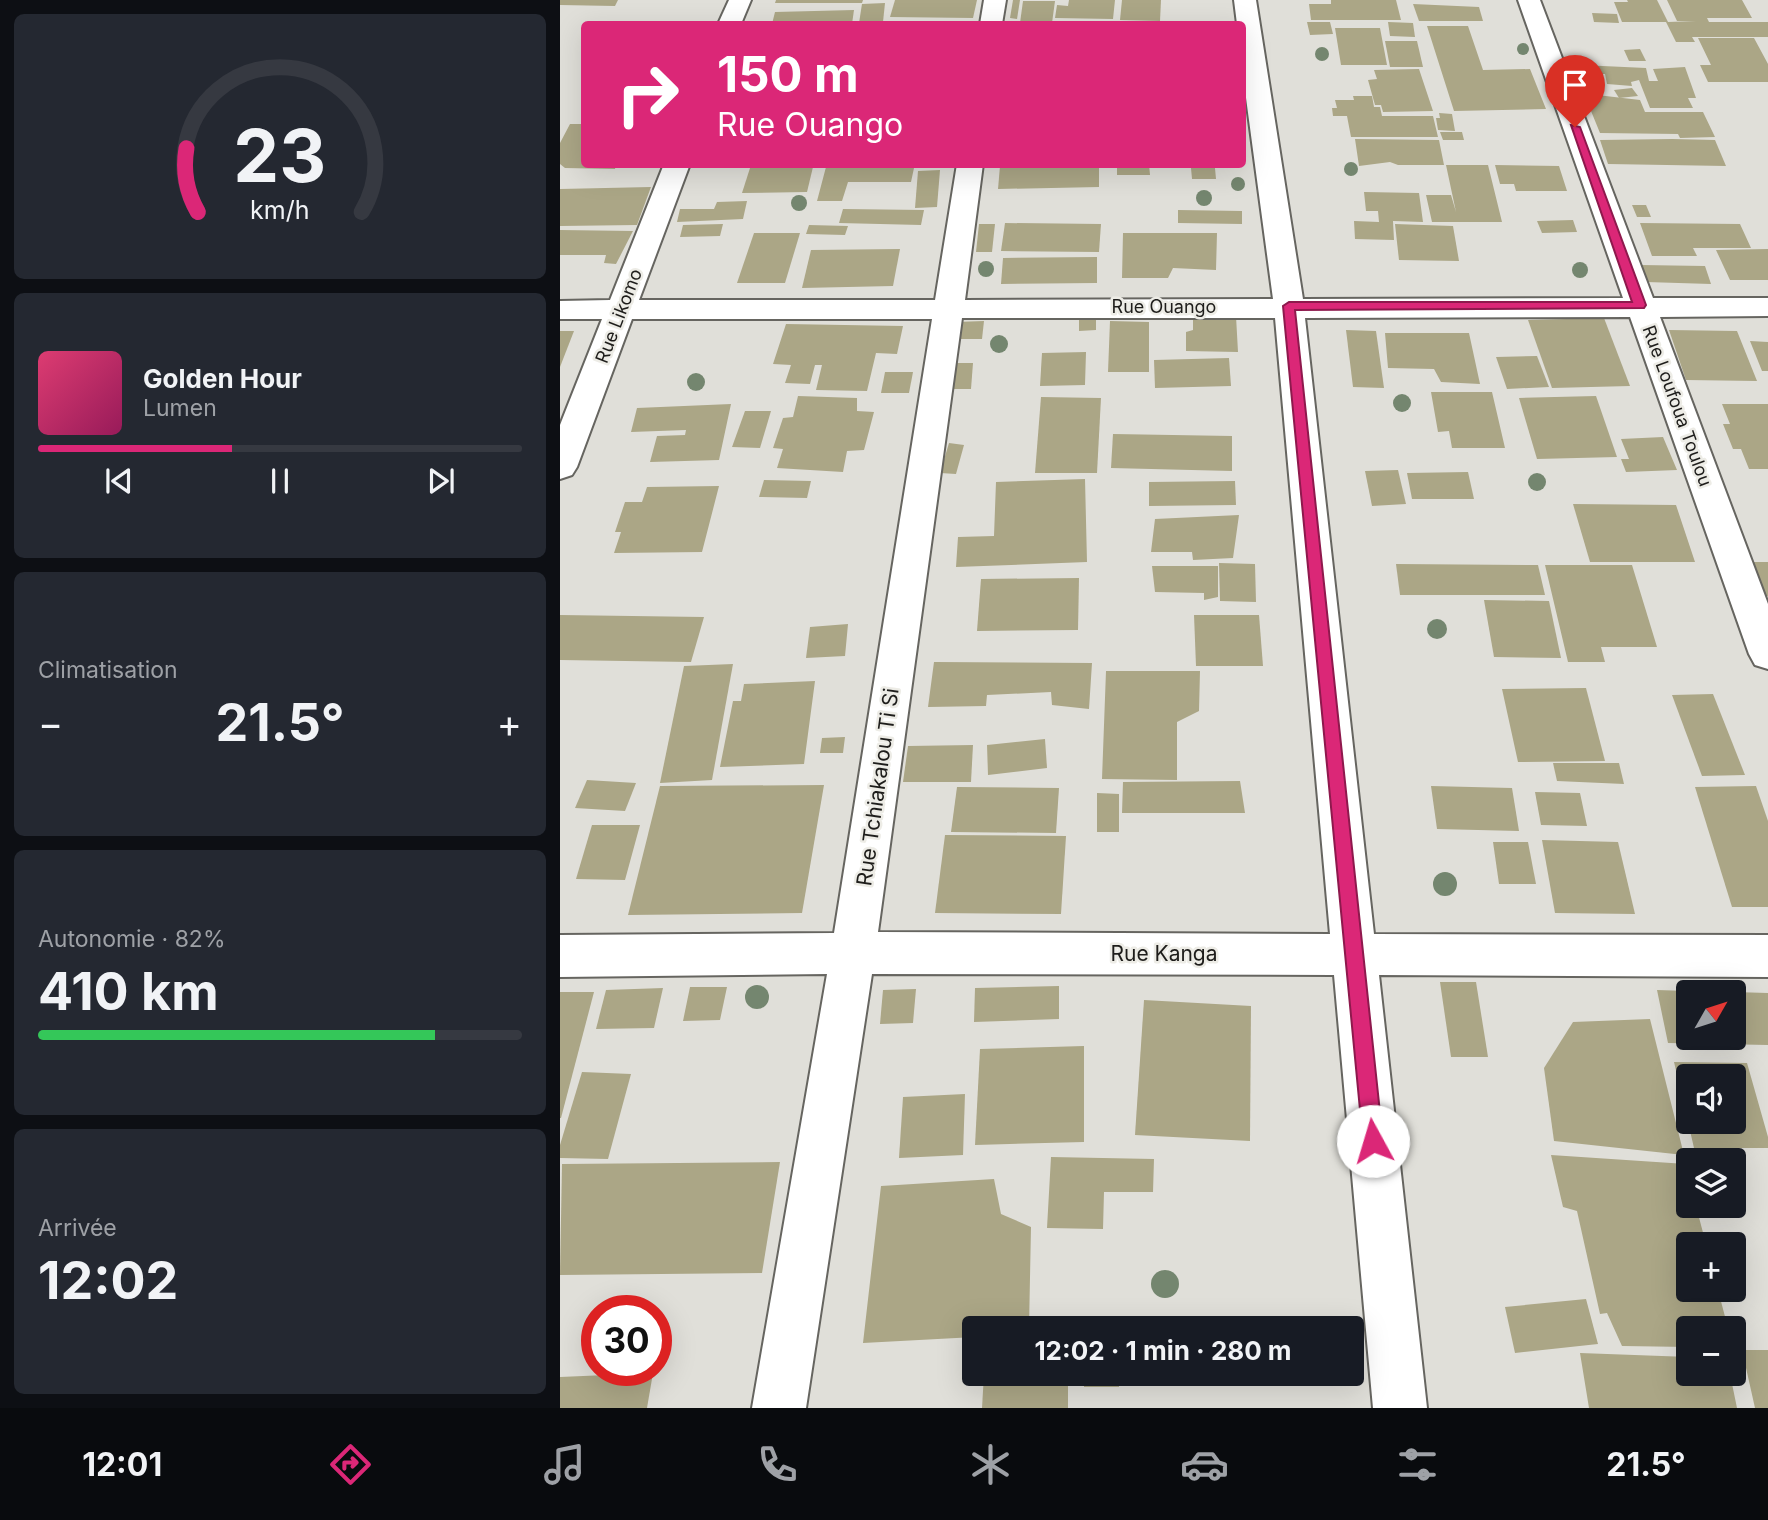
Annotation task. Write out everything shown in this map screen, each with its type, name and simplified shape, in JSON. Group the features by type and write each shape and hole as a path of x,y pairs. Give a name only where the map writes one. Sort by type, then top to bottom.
{"street":[{"path":"731,21 740,0"},
{"path":"992,21 995,0"},
{"path":"1245,0 1289,306 1400,1408"},
{"name":"Rue Loufoua Toulou","path":"1528,0 1768,654"},
{"name":"Rue Likomo","path":"560,467 675,168"},
{"name":"Rue Tchiakalou Ti Si","path":"779,1408 853,953 969,168"},
{"name":"Rue Ouango","path":"560,310 1640,305 1768,307"},
{"name":"Rue Kanga","path":"560,956 853,953 1768,956"}],"building":[{"path":"560,0 618,0 615,6 560,5"},
{"path":"776,0 863,0 862,3 775,3"},
{"path":"895,0 977,0 973,18 890,17"},
{"path":"1013,0 1020,0 1017,19 1010,18"},
{"path":"1069,0 1115,0 1113,19 1055,18 1057,5 1068,6"},
{"path":"1122,0 1161,0 1160,21 1120,20"},
{"path":"1331,0 1396,0 1401,20 1311,20 1309,4 1331,4"},
{"path":"1627,0 1657,0 1668,22 1696,21 1677,21 1667,0 1742,0 1752,18 1707,18 1709,22 1768,22 1768,37 1692,37 1695,42 1676,42 1666,22 1622,22 1614,2 1628,2"},
{"path":"1023,1 1055,1 1052,21 1020,21"},
{"path":"885,3 883,21 859,21 862,4"},
{"path":"1413,4 1479,7 1483,21 1419,21"},
{"path":"854,10 852,21 773,21 775,12"},
{"path":"1592,13 1617,14 1619,23 1594,22"},
{"path":"1307,22 1330,22 1333,34 1310,35"},
{"path":"1388,22 1413,23 1415,37 1390,36"},
{"path":"1427,26 1468,26 1483,70 1530,69 1546,109 1454,111"},
{"path":"1335,28 1380,28 1387,65 1341,65"},
{"path":"1698,38 1754,38 1768,64 1768,82 1708,82 1700,65 1711,65"},
{"path":"1385,41 1417,41 1423,67 1390,67"},
{"path":"1640,49 1646,61 1629,61 1624,50"},
{"path":"1581,65 1646,68 1649,81 1658,81 1653,69 1685,67 1696,98 1688,98 1693,108 1650,108 1639,80 1631,82 1632,86 1607,84 1605,74 1598,74 1599,83 1584,83"},
{"path":"1419,69 1433,111 1383,112 1381,105 1375,105 1368,80 1377,79 1374,70"},
{"path":"1581,85 1593,85 1597,95 1640,100 1645,112 1703,112 1715,137 1680,138 1678,134 1600,133 1591,111 1586,111 1583,104 1588,104"},
{"path":"1632,88 1638,96 1619,98 1614,90"},
{"path":"1353,96 1372,96 1374,107 1380,107 1382,116 1433,116 1438,137 1351,137 1347,116 1333,116 1332,108 1337,108 1335,100 1354,100"},
{"path":"1439,113 1452,114 1455,131 1438,130 1436,118 1440,118"},
{"path":"570,124 581,124 581,168 615,169 565,168 560,164 560,143"},
{"path":"1440,132 1462,132 1464,140 1443,140"},
{"path":"1355,139 1439,140 1444,165 1398,165 1390,162 1359,166"},
{"path":"1600,140 1715,140 1726,166 1608,164"},
{"path":"1446,165 1488,165 1502,222 1432,222 1426,195 1451,195 1456,212"},
{"path":"1495,165 1559,166 1567,191 1516,191 1514,184 1500,184"},
{"path":"750,168 813,168 807,192 742,193"},
{"path":"826,168 914,168 911,182 848,182 842,201 817,201"},
{"path":"1000,168 1099,168 1099,187 998,189"},
{"path":"1117,168 1149,168 1150,175 1117,175"},
{"path":"1191,168 1215,168 1216,179 1192,179"},
{"path":"940,170 937,207 915,208 918,171"},
{"path":"651,187 637,225 560,226 560,189"},
{"path":"1364,192 1419,193 1423,222 1393,221 1394,240 1355,239 1354,221 1379,222 1378,211 1366,211"},
{"path":"747,201 743,219 677,222 680,209 714,209 717,202"},
{"path":"1632,205 1646,205 1651,217 1637,217"},
{"path":"843,209 924,210 921,225 839,223"},
{"path":"1178,210 1242,211 1242,224 1178,223"},
{"path":"1573,220 1577,232 1542,233 1537,221"},
{"path":"1005,223 1101,224 1099,252 1001,251"},
{"path":"1640,223 1740,224 1751,248 1693,248 1697,256 1652,256"},
{"path":"723,224 720,236 680,237 683,225"},
{"path":"979,224 995,224 992,252 976,252"},
{"path":"1395,224 1453,226 1459,261 1399,260"},
{"path":"809,225 848,226 845,235 806,234"},
{"path":"560,230 633,231 616,264 604,263 606,255 560,255"},
{"path":"754,233 800,233 785,283 737,283"},
{"path":"1123,233 1217,233 1216,270 1173,268 1168,278 1122,278"},
{"path":"900,249 893,286 802,288 811,250"},
{"path":"1768,249 1768,280 1730,280 1716,250"},
{"path":"1097,257 1097,283 1001,284 1003,258"},
{"path":"1641,265 1705,266 1711,284 1646,282"},
{"path":"1193,316 1236,316 1238,352 1186,351 1186,332 1193,330"},
{"path":"1079,317 1096,317 1096,330 1079,331"},
{"path":"1604,318 1630,386 1552,388 1528,320"},
{"path":"984,321 982,339 954,339 956,322"},
{"path":"1110,321 1149,322 1149,372 1108,372"},
{"path":"786,324 903,326 897,354 876,353 867,391 816,390 822,365 815,365 810,384 785,383 791,365 773,364"},
{"path":"1346,330 1376,331 1384,388 1353,387"},
{"path":"1669,330 1737,331 1757,381 1686,380"},
{"path":"560,331 574,331 560,367"},
{"path":"1385,333 1469,333 1480,384 1441,382 1434,369 1388,368"},
{"path":"1750,341 1768,342 1768,371 1762,371"},
{"path":"1086,352 1085,385 1040,386 1042,353"},
{"path":"1537,356 1549,387 1507,389 1496,357"},
{"path":"1229,358 1231,386 1155,388 1154,360"},
{"path":"956,363 973,363 971,389 953,389"},
{"path":"885,372 913,372 909,393 881,393"},
{"path":"1431,392 1492,392 1505,448 1452,448 1449,431 1438,432"},
{"path":"798,396 857,398 857,411 874,412 864,450 847,451 843,472 777,468 783,449 773,448 783,418 793,417"},
{"path":"1596,396 1617,457 1537,459 1519,398"},
{"path":"1041,397 1101,398 1097,473 1035,473"},
{"path":"731,404 719,460 650,462 657,436 685,435 686,430 631,432 637,408"},
{"path":"1722,404 1768,404 1768,469 1749,469 1741,449 1733,449 1723,424 1730,424"},
{"path":"745,411 771,411 760,448 732,447"},
{"path":"1113,434 1232,436 1232,471 1111,468"},
{"path":"1663,437 1677,470 1626,472 1621,459 1629,459 1621,439"},
{"path":"949,443 964,445 956,474 940,473"},
{"path":"1398,470 1406,504 1372,506 1365,471"},
{"path":"1468,472 1474,499 1412,499 1407,473"},
{"path":"1085,479 1087,562 956,567 958,537 994,536 996,482"},
{"path":"764,480 811,481 807,498 759,497"},
{"path":"1235,481 1236,505 1149,506 1149,482"},
{"path":"719,486 702,552 614,553 621,532 615,532 625,502 642,502 647,487"},
{"path":"1573,504 1676,505 1695,562 1590,562"},
{"path":"1239,515 1233,558 1193,560 1192,552 1151,552 1155,519"},
{"path":"1752,562 1768,562 1766,597"},
{"path":"1219,563 1255,564 1256,602 1220,601"},
{"path":"1396,564 1538,565 1545,595 1400,595"},
{"path":"1545,565 1632,565 1657,647 1601,647 1605,662 1568,662"},
{"path":"1152,566 1218,566 1218,597 1204,600 1204,593 1155,592"},
{"path":"1079,578 1078,630 977,631 981,579"},
{"path":"1484,600 1549,601 1561,658 1494,657"},
{"path":"560,615 704,617 691,662 560,660"},
{"path":"1194,615 1259,615 1263,666 1196,666"},
{"path":"848,624 845,656 806,658 810,627"},
{"path":"934,662 1092,663 1089,709 1052,705 1051,692 987,695 986,706 928,707"},
{"path":"733,664 712,780 660,783 684,666"},
{"path":"1106,671 1200,671 1199,711 1177,722 1177,780 1102,779"},
{"path":"815,681 804,764 720,767 733,701 741,701 744,684"},
{"path":"1586,688 1605,761 1518,762 1502,689"},
{"path":"1713,694 1745,775 1702,776 1672,695"},
{"path":"845,737 843,753 820,753 822,738"},
{"path":"1045,739 1047,768 988,775 987,745"},
{"path":"973,745 971,782 903,782 908,746"},
{"path":"1553,763 1619,763 1624,784 1557,781"},
{"path":"587,780 636,783 625,811 575,808"},
{"path":"1240,781 1245,813 1122,813 1123,782"},
{"path":"824,785 802,913 628,915 660,786"},
{"path":"1431,786 1512,788 1519,831 1437,829"},
{"path":"1756,786 1768,821 1768,907 1732,907 1695,787"},
{"path":"957,787 1059,788 1056,833 951,832"},
{"path":"1535,792 1580,793 1587,826 1541,825"},
{"path":"1097,793 1119,794 1119,832 1097,832"},
{"path":"592,825 640,825 625,880 576,879"},
{"path":"945,835 1066,836 1061,914 935,913"},
{"path":"1542,840 1618,842 1635,914 1555,913"},
{"path":"1493,842 1528,842 1536,884 1499,884"},
{"path":"1440,982 1476,982 1488,1057 1451,1057"},
{"path":"1059,986 1059,1019 974,1022 975,988"},
{"path":"690,987 727,987 720,1020 683,1021"},
{"path":"663,988 654,1028 596,1029 606,990"},
{"path":"916,989 913,1023 880,1024 883,990"},
{"path":"1657,990 1676,991 1676,1043 1668,1043"},
{"path":"560,992 594,992 561,1118 560,1118"},
{"path":"1746,992 1768,993 1768,1045 1746,1045"},
{"path":"1144,1000 1251,1006 1250,1141 1135,1135"},
{"path":"1650,1019 1676,1123 1676,1134 1679,1134 1682,1148 1676,1148 1676,1154 1554,1141 1544,1068 1573,1022"},
{"path":"1084,1046 1084,1142 975,1145 980,1049"},
{"path":"1674,1062 1747,1063 1768,1137 1768,1148 1694,1148 1691,1134 1746,1134 1746,1064 1676,1064 1676,1070"},
{"path":"582,1072 631,1074 608,1159 560,1158 560,1145"},
{"path":"965,1094 963,1155 899,1158 903,1097"},
{"path":"1551,1155 1676,1163 1676,1218 1699,1218 1703,1232 1676,1232 1676,1302 1721,1302 1725,1316 1676,1316 1676,1347 1622,1346 1607,1313 1600,1314 1577,1211 1563,1207"},
{"path":"1051,1157 1154,1159 1153,1192 1104,1192 1103,1229 1047,1228"},
{"path":"780,1162 762,1273 560,1275 562,1164"},
{"path":"994,1179 1001,1214 1031,1227 1029,1316 962,1316 962,1338 863,1343 881,1186"},
{"path":"1586,1299 1598,1344 1515,1353 1505,1307"},
{"path":"1746,1350 1768,1350 1768,1408 1755,1408 1746,1368"},
{"path":"1580,1353 1676,1357 1676,1386 1732,1386 1737,1408 1589,1408"},
{"path":"581,1376 581,1386 651,1386 647,1408 560,1408 560,1377"},
{"path":"983,1386 1068,1386 1068,1408 982,1408"},
{"path":"1084,1386 1119,1386 1119,1387"}],"route":[{"path":"1373,1141 1289,306 1640,305 1575,127"}]}
